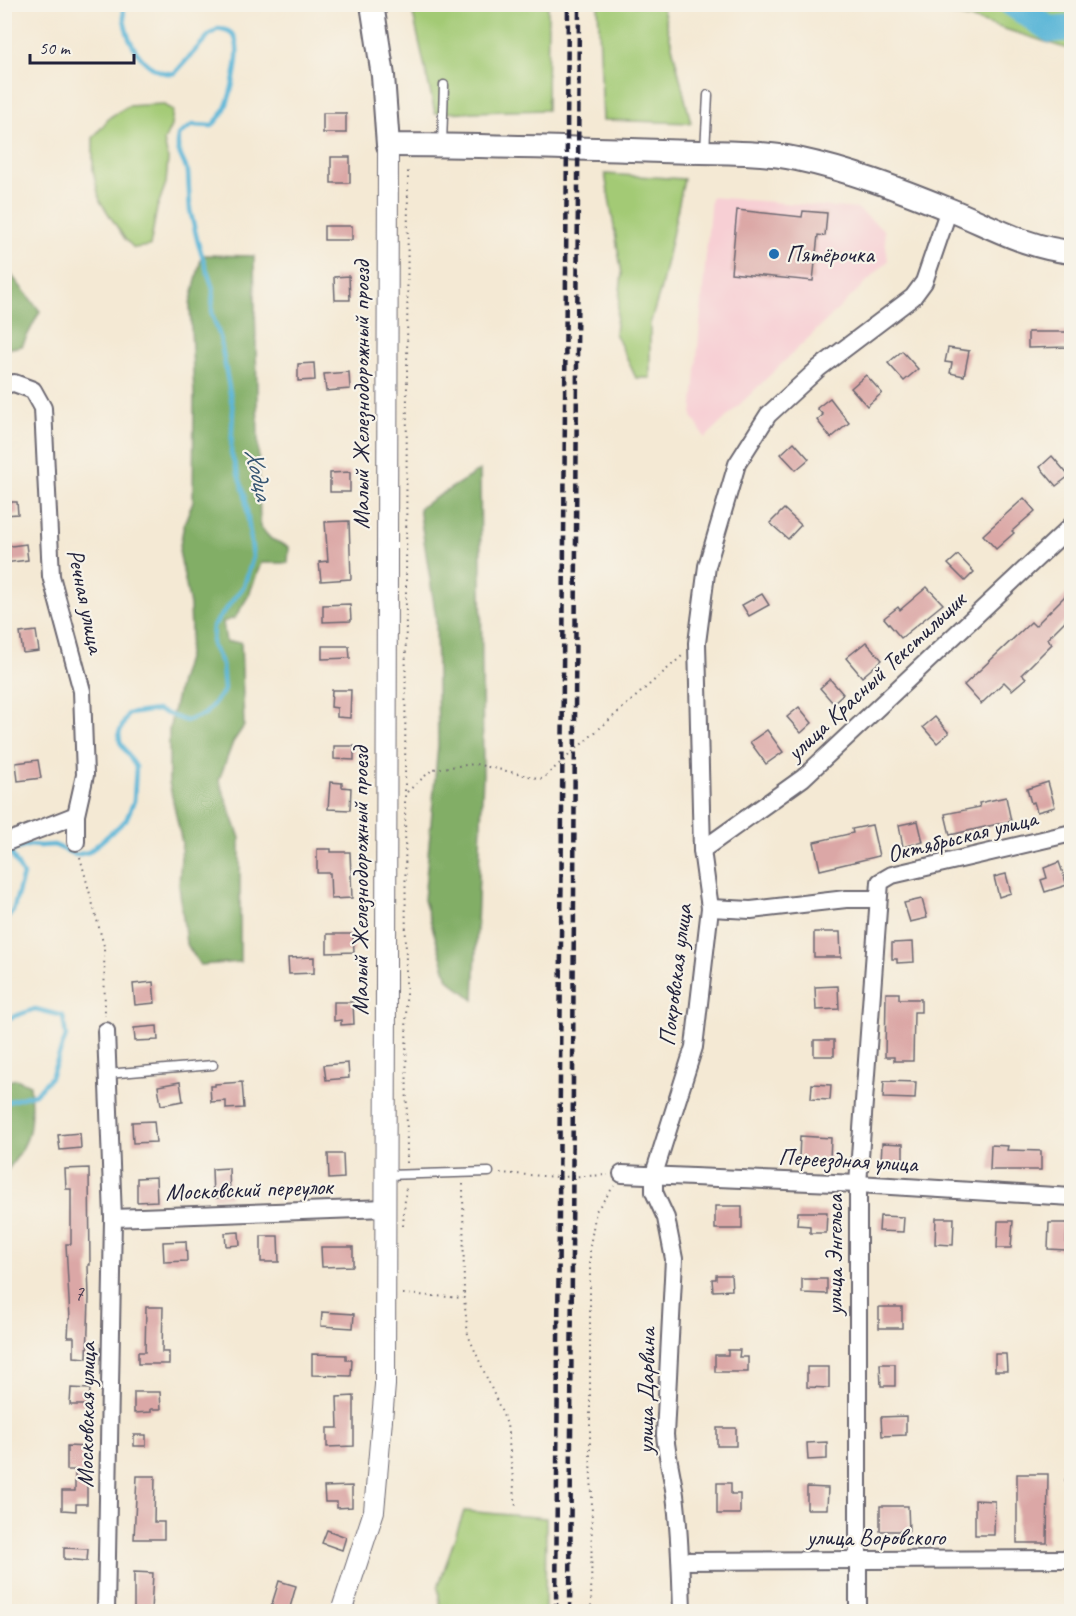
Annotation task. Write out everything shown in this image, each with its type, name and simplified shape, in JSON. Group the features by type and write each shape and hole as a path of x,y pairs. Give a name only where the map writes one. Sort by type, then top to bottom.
{"main road":[{"path":"372,4 383,76 388,145 705,153 795,159 847,171 949,209 1015,239 1041,247 1071,252"}],"street":[{"name":"Малый Железнодорожный проезд","path":"341,1611 374,1511 385,1385 388,145"},
{"name":"Покровская улица","path":"654,1174 694,1047 710,908 702,850 697,643 707,566 737,464 768,415 819,368 913,297 924,282 949,209"},
{"name":"Речная улица","path":"9,384 33,390 43,408 51,576 82,691 85,775 76,815 76,842"},
{"name":"улица Красный Текстильщик","path":"702,850 803,778 1071,525"},
{"path":"4,843 76,815"},
{"name":"Октябрьская улица","path":"878,899 880,882 892,875 1071,833"},
{"path":"710,908 751,910 846,899 878,899"},
{"name":"улица Энгельса","path":"858,1611 858,1184 878,899"},
{"name":"Московская улица","path":"106,1031 113,1218 106,1611"},
{"name":"Переездная улица","path":"622,1174 858,1184 1071,1197"},
{"name":"улица Дарвина","path":"654,1174 654,1192 666,1218 674,1258 665,1436 667,1460 675,1493 681,1562 682,1611"},
{"name":"Московский переулок","path":"113,1218 386,1208"},
{"name":"улица Воровского","path":"681,1562 1071,1559"}],"lane":[{"path":"442,146 444,85"},
{"path":"705,153 708,95"},
{"path":"107,1074 213,1065"},
{"path":"386,1176 489,1172"}],"path":[{"path":"407,1175 405,794 408,170"},
{"path":"385,813 433,769 475,764 542,779 697,643"},
{"path":"76,842 104,946 106,1031"},
{"path":"489,1172 558,1177 622,1174"},
{"path":"463,1173 464,1298 468,1335 507,1424 516,1507"},
{"path":"591,1611 590,1245 596,1211 622,1174"},
{"path":"386,1294 464,1298"}],"shaded area":[{"path":"711,197 858,209 884,230 888,261 705,438 692,416"}],"green space":[{"path":"411,5 548,5 547,110 435,113"},
{"path":"598,5 662,5 691,123 603,120"},
{"path":"908,5 1071,5 1071,50 976,20"},
{"path":"162,104 173,110 171,126 164,141 168,159 166,183 157,208 150,246 134,248 125,239 100,201 93,171 93,138 110,117 128,106"},
{"path":"605,174 684,179 661,288 650,324 650,378 636,378 615,333 622,274"},
{"path":"202,255 254,256 260,527 271,539 289,547 288,563 261,563 249,595 235,618 223,622 226,642 241,642 244,726 233,742 219,780 240,838 240,962 200,965 186,943 179,885 182,843 169,782 169,730 188,655 191,633 190,605 179,551 184,524 193,501 194,395 190,304"},
{"path":"5,267 40,311 22,346 5,349"},
{"path":"480,470 483,774 474,1000 448,979 424,900 438,745 436,618 419,508"},
{"path":"16,1079 30,1085 29,1132 21,1151 5,1173 5,1082"},
{"path":"464,1511 546,1518 545,1611 441,1611 438,1587"}],"building":[{"path":"323,113 346,113 346,133 323,133"},
{"path":"331,157 350,157 350,183 331,183"},
{"name":"Пятёрочка","path":"737,210 802,217 803,211 827,213 825,236 818,235 813,281 731,273"},
{"path":"324,226 352,226 352,240 324,240"},
{"path":"349,276 350,300 335,300 334,277"},
{"path":"1028,332 1071,332 1071,347 1028,348"},
{"path":"948,348 969,351 964,376 950,373 952,363 945,362"},
{"path":"902,351 918,369 904,381 888,363"},
{"path":"314,363 315,380 298,381 298,364"},
{"path":"349,372 350,389 326,391 324,374"},
{"path":"866,375 882,393 867,406 851,388"},
{"path":"830,398 849,423 831,438 817,420 823,415 817,408"},
{"path":"794,442 809,459 796,470 781,454"},
{"path":"1052,456 1069,476 1056,486 1040,467"},
{"path":"350,472 350,492 330,492 330,473"},
{"path":"1024,498 1035,511 996,549 983,535"},
{"path":"4,502 17,502 18,514 4,515"},
{"path":"784,509 801,525 788,539 770,523"},
{"path":"349,521 351,579 321,581 319,562 328,561 325,522"},
{"path":"26,544 28,560 4,563 4,547"},
{"path":"958,555 974,572 965,581 948,564"},
{"path":"927,587 943,604 901,638 884,618 898,607 900,610"},
{"path":"1071,590 1071,615 1047,639 1052,644 1022,674 1026,678 1012,690 1004,682 981,704 964,685 1031,622 1035,626"},
{"path":"762,594 769,605 749,616 742,605"},
{"path":"350,604 351,621 323,622 323,605"},
{"path":"36,631 39,651 23,653 20,633"},
{"path":"866,642 882,660 862,677 846,658"},
{"path":"322,646 349,646 350,658 322,659"},
{"path":"830,679 843,694 833,703 820,688"},
{"path":"332,690 351,690 350,718 337,717 337,708 331,707"},
{"path":"799,707 812,723 801,733 787,717"},
{"path":"935,717 949,733 937,743 923,727"},
{"path":"767,730 783,752 766,764 750,742"},
{"path":"334,746 354,746 354,760 334,759"},
{"path":"38,760 41,778 18,781 16,763"},
{"path":"330,782 342,783 342,787 351,788 350,810 328,809"},
{"path":"1048,782 1055,807 1037,812 1034,802 1031,803 1027,789"},
{"path":"1006,797 1011,821 950,835 945,814 980,807 979,803"},
{"path":"918,821 923,842 903,847 899,825"},
{"path":"872,825 879,856 820,870 814,842 853,833 852,829"},
{"path":"317,849 350,852 352,898 331,899 330,873 317,873"},
{"path":"1059,862 1067,885 1045,892 1041,880 1047,878 1044,868"},
{"path":"1006,874 1011,893 999,897 994,877"},
{"path":"922,899 927,918 910,922 904,903"},
{"path":"814,932 840,932 841,957 814,957"},
{"path":"327,934 353,934 354,952 327,953"},
{"path":"913,942 914,962 897,963 897,959 892,959 892,943"},
{"path":"314,957 314,973 289,974 288,958"},
{"path":"153,982 155,1003 135,1005 133,984"},
{"path":"838,986 839,1009 816,1010 815,987"},
{"path":"886,993 899,993 899,999 921,999 921,1012 914,1012 913,1061 894,1061 894,1057 885,1057"},
{"path":"334,1002 353,1002 354,1024 341,1025 341,1020 334,1021"},
{"path":"157,1026 158,1040 135,1041 134,1028"},
{"path":"814,1040 834,1040 834,1056 814,1056"},
{"path":"348,1063 349,1078 326,1080 324,1065"},
{"path":"884,1081 916,1082 915,1099 883,1098"},
{"path":"180,1082 183,1101 161,1105 158,1086"},
{"path":"242,1082 244,1108 226,1109 226,1101 211,1102 210,1086"},
{"path":"812,1084 831,1085 830,1100 811,1099"},
{"path":"154,1121 156,1142 133,1143 132,1122"},
{"path":"80,1133 81,1148 60,1150 58,1135"},
{"path":"800,1136 831,1138 830,1159 799,1158"},
{"path":"882,1143 903,1144 903,1163 881,1162"},
{"path":"991,1145 1008,1146 1007,1150 1041,1151 1041,1170 990,1170"},
{"path":"328,1154 343,1154 344,1178 329,1179"},
{"path":"89,1168 90,1265 88,1265 87,1358 74,1357 74,1337 68,1337 70,1319 66,1244 71,1244 71,1189 66,1189 65,1169"},
{"path":"229,1168 230,1197 213,1198 212,1169"},
{"path":"156,1177 157,1201 137,1202 137,1178"},
{"path":"715,1206 742,1206 742,1229 715,1229"},
{"path":"798,1212 827,1212 826,1233 810,1233 810,1226 797,1225"},
{"path":"880,1216 904,1217 903,1232 879,1231"},
{"path":"936,1218 954,1218 953,1245 935,1244"},
{"path":"998,1221 1013,1221 1011,1248 997,1248"},
{"path":"1049,1223 1067,1223 1066,1250 1048,1249"},
{"path":"239,1232 240,1245 226,1246 225,1233"},
{"path":"261,1236 278,1236 279,1262 261,1262"},
{"path":"186,1241 187,1261 164,1262 163,1242"},
{"path":"321,1247 353,1247 353,1266 322,1267"},
{"path":"716,1275 731,1275 732,1290 713,1291 712,1279 716,1279"},
{"path":"802,1279 827,1279 827,1294 802,1293"},
{"path":"146,1307 163,1307 162,1352 169,1352 169,1364 138,1364 138,1352 145,1352"},
{"path":"879,1307 902,1307 902,1328 879,1328"},
{"path":"322,1312 354,1314 353,1328 321,1326"},
{"path":"728,1350 740,1350 739,1357 748,1357 748,1372 715,1372 715,1355 728,1355"},
{"path":"312,1354 346,1355 346,1360 352,1360 351,1376 312,1375"},
{"path":"995,1354 1006,1354 1007,1371 995,1371"},
{"path":"880,1364 895,1364 895,1386 881,1386"},
{"path":"807,1367 829,1367 829,1388 807,1387"},
{"path":"71,1388 90,1389 89,1405 70,1405"},
{"path":"134,1392 160,1392 161,1409 134,1413"},
{"path":"354,1396 354,1446 327,1447 327,1428 338,1428 337,1397"},
{"path":"906,1416 906,1435 882,1436 881,1417"},
{"path":"717,1428 736,1428 736,1446 717,1446"},
{"path":"134,1435 146,1435 146,1446 134,1446"},
{"path":"827,1442 827,1459 808,1460 807,1443"},
{"path":"67,1446 87,1447 85,1479 87,1479 87,1504 76,1504 76,1511 62,1510 62,1491 75,1491 75,1470 67,1470"},
{"path":"1017,1474 1048,1474 1047,1543 1017,1543"},
{"path":"137,1476 155,1476 154,1522 164,1522 164,1539 134,1539"},
{"path":"717,1483 731,1483 731,1494 740,1494 740,1514 717,1514"},
{"path":"352,1486 352,1507 337,1508 337,1502 325,1502 324,1487"},
{"path":"807,1487 828,1488 827,1509 807,1509"},
{"path":"975,1500 995,1501 994,1535 975,1535"},
{"path":"880,1506 908,1506 909,1531 880,1531"},
{"path":"327,1530 346,1537 342,1550 322,1543"},
{"path":"64,1548 88,1549 87,1561 64,1559"},
{"path":"134,1572 153,1573 151,1611 134,1611"},
{"path":"279,1581 296,1586 289,1611 271,1607"}],"waterway":[{"name":"Ходца","path":"4,922 13,911 23,875 10,851 30,845 54,845 76,855 89,852 126,820 134,801 136,767 120,742 119,733 128,714 157,710 186,721 205,714 224,691 222,664 212,645 213,626 244,586 253,557 245,495 231,453 233,410 220,337 212,314 213,289 190,210 188,172 178,150 178,135 193,125 212,126 224,111 237,62 236,43 231,32 218,29 209,35 175,73 163,72 153,68 136,51 126,28 124,4"},
{"path":"1012,4 1051,30 1072,28"},
{"name":"Ходца","path":"4,1020 35,1009 63,1016 66,1036 51,1077 35,1094 4,1103"}],"railway":[{"path":"556,1612 568,4"},
{"path":"570,1612 579,4"}],"place":[{"name":"Пятёрочка","path":"774,254"}]}
